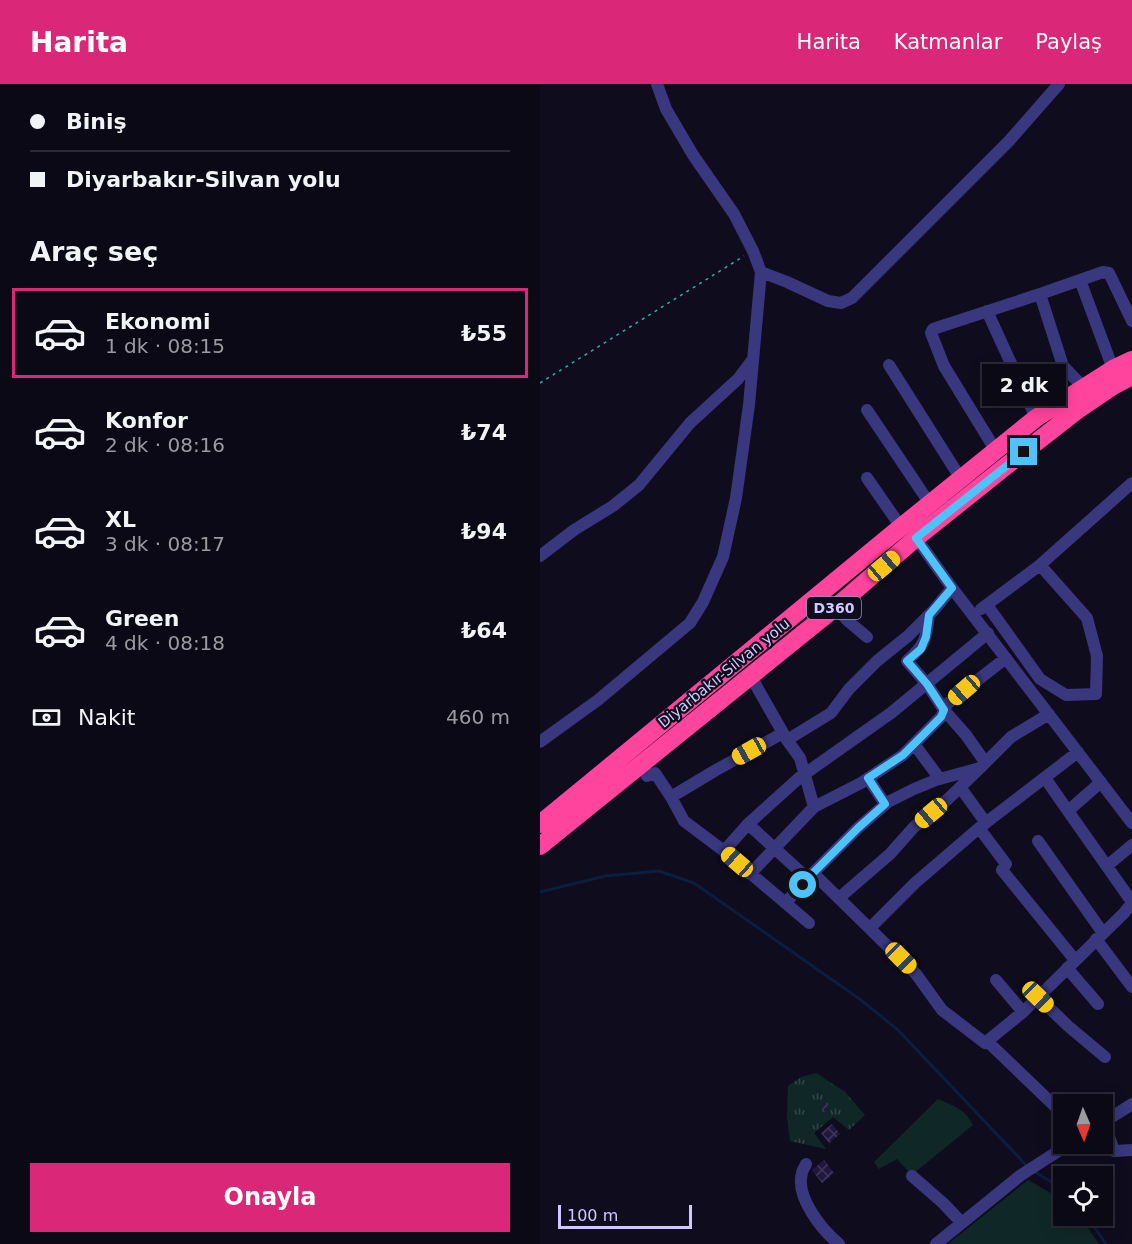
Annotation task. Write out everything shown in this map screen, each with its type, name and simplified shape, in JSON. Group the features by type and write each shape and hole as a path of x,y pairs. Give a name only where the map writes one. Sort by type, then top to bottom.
{"highway":[{"name":"Diyarbakır-Silvan yolu","path":"540,824 1036,418 1113,369 1132,360"},
{"name":"Diyarbakır-Silvan yolu","path":"540,846 836,607 916,538 1079,409 1132,376"}],"street":[{"path":"540,742 598,700 690,623 704,602 723,557 736,498 749,405 761,272 734,214 693,155 666,109 657,84"},
{"path":"761,272 828,301 841,303 852,298 1010,141 1059,84"},
{"path":"996,451 944,366 932,333 933,329 1103,273 1109,273 1132,321"},
{"path":"1080,280 1113,369"},
{"path":"1040,294 1063,366 1084,388"},
{"path":"987,311 1036,418"},
{"path":"540,556 574,530 613,506 639,485 690,423 738,379 754,358"},
{"path":"889,365 961,479"},
{"path":"867,410 930,504"},
{"path":"867,478 902,527"},
{"path":"974,615 1040,565 1132,483"},
{"path":"916,538 1132,823"},
{"path":"987,605 1040,679 1066,695 1096,694 1097,656 1087,618 1040,565"},
{"path":"671,797 716,770 831,713 849,689 908,636 952,588"},
{"path":"836,607 867,637"},
{"path":"929,615 926,637 921,649 907,661 966,735 982,765"},
{"path":"724,851 748,824 805,775 891,714 987,633"},
{"path":"750,874 814,807 868,778 903,755 941,717 947,704 1006,658"},
{"path":"750,675 785,737 800,758 814,807"},
{"path":"839,898 890,854 914,828 960,788 1011,737 1049,714"},
{"path":"914,744 940,779"},
{"path":"870,928 915,883 983,826 1078,752"},
{"path":"642,762 647,776 654,773 684,821 724,851 809,923"},
{"path":"785,903 810,875 885,804 914,789 982,765"},
{"path":"868,778 885,804"},
{"path":"748,824 839,898 916,974 942,1010 985,1043 1023,1012 1132,902 1045,778"},
{"path":"1068,811 1101,782"},
{"path":"960,788 1006,864 1002,870 1098,1004"},
{"path":"1038,841 1132,987"},
{"path":"1107,866 1132,845"},
{"path":"996,980 1023,1012"},
{"path":"1038,997 1105,1057"},
{"path":"987,1041 1053,1104"},
{"path":"1113,1116 1132,1104"},
{"path":"1113,1148 1114,1151 1132,1150"},
{"path":"936,1244 1031,1169 1054,1154"},
{"path":"806,1164 801,1173 805,1198 819,1225 839,1244"},
{"path":"912,1176 962,1223"}],"path":[{"path":"540,383 753,251"}],"green space":[{"path":"816,1073 845,1092 865,1115 849,1130 833,1117 814,1133 826,1149 790,1141 787,1118 788,1086 801,1077"},
{"path":"938,1099 963,1112 973,1125 914,1173 910,1173 897,1159 879,1169 874,1162"},
{"path":"1028,1180 1053,1194 1053,1226 1087,1226 1099,1244 948,1244"}],"building":[{"path":"822,1103 828,1103 828,1112 822,1112"},
{"path":"832,1124 840,1134 829,1143 821,1133"},
{"path":"824,1160 834,1173 822,1183 812,1170"}],"waterway":[{"path":"540,892 605,876 659,871 694,883 861,1000 898,1030 1027,1166"},
{"path":"1032,1170 1053,1183"},
{"path":"1094,1226 1106,1244"}],"route":[{"path":"803,885 806,877 813,873 885,804 868,778 903,755 941,717 944,710 927,684 907,661 921,649 926,637 929,615 952,588 916,538 1024,452"}]}
